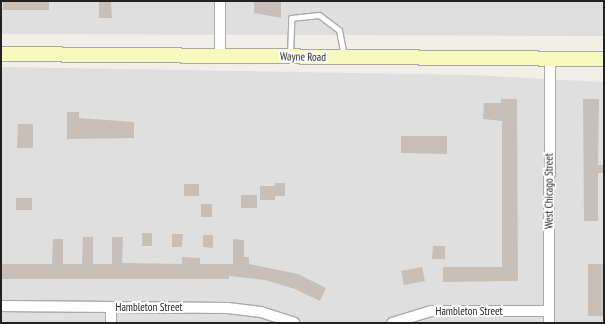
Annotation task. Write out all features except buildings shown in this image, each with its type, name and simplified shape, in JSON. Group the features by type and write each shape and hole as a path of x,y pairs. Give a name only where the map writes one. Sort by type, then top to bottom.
{"main road":[{"name":"Wayne Road","path":"1,54 604,59"}],"street":[{"path":"220,1 220,56"},
{"name":"West Chicago Street","path":"549,323 550,59"},
{"name":"Hambleton Street","path":"1,306 242,309 294,323"},
{"path":"111,323 112,307"},
{"name":"Hambleton Street","path":"392,323 431,311 549,311"}],"lane":[{"path":"290,57 292,18 319,15 338,30 345,57"}],"shaded area":[{"path":"1,1 604,1 604,36 1,34"},
{"path":"1,67 471,75 604,82 604,323 1,323"}]}
